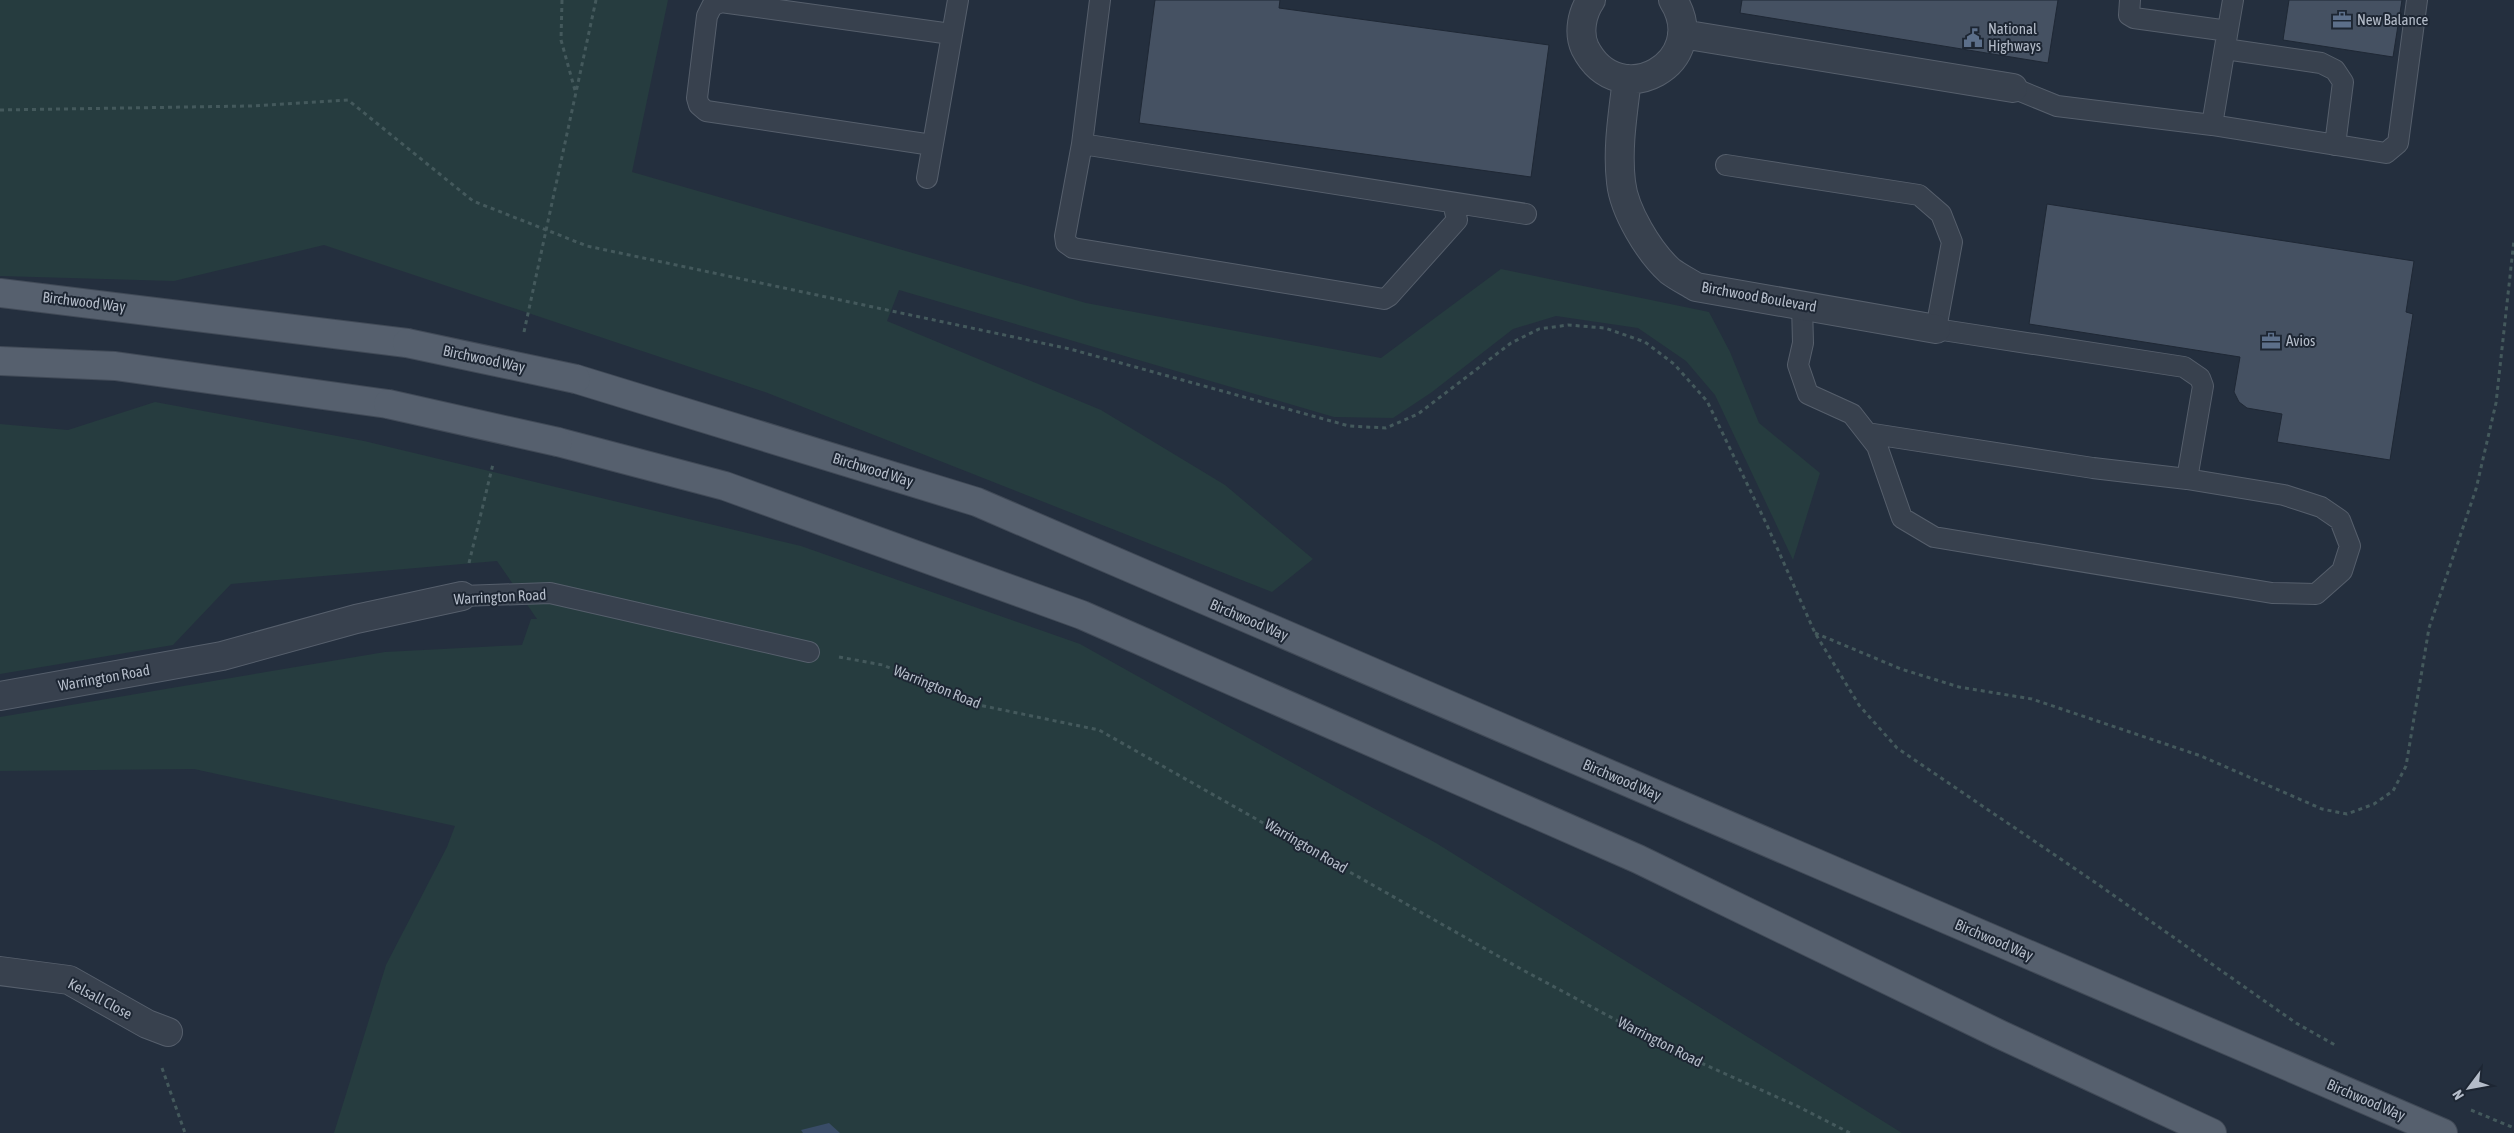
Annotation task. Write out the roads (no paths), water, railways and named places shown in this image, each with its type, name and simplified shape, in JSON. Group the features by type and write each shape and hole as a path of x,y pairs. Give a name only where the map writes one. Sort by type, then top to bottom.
{"main road":[{"name":"Birchwood Way","path":"0,293 407,343 576,379 976,502 2443,1133"},
{"path":"0,361 115,366 388,404 558,442 725,486 1082,615 1638,859 1999,1034 2212,1133"}],"street":[{"path":"1591,0 1583,16 1581,29 1584,44 1590,58 1601,69 1614,76 1627,79 1652,76 1664,69 1680,47 1682,20 1673,0"},
{"path":"1682,34 2013,88"},
{"name":"Birchwood Boulevard","path":"1627,79 1620,149 1621,184 1632,217 1649,246 1670,271 1696,287 1802,304 1936,329"},
{"name":"Warrington Road","path":"0,696 222,656 356,619 462,596"},
{"name":"Kelsall Close","path":"0,971 69,980 158,1028"}],"lane":[{"path":"927,178 958,0"},
{"path":"1100,0 1082,144 1065,236 1066,243 1072,248 1379,299 1389,296 1457,220 1453,203"},
{"path":"2130,0 2129,15 2134,18 2221,30 2226,42"},
{"path":"2212,125 2233,0"},
{"path":"2013,88 2057,106 2212,125 2386,152 2398,143 2418,0"},
{"path":"932,145 706,112 699,105 697,98 707,16 712,6 721,2 951,34"},
{"path":"2226,42 2321,63 2335,70 2343,82 2335,145"},
{"path":"1082,144 1526,214"},
{"path":"1726,165 1919,195 1941,214 1952,242 1936,329 2184,367 2193,372 2203,386 2187,479"},
{"path":"1802,304 1804,344 1798,365 1808,394 1852,414 1877,446 1902,518 1934,536 2272,593 2316,594 2342,570 2350,546 2340,520 2321,507 2284,495 2187,479 2092,468 1867,433"},
{"name":"Warrington Road","path":"462,596 550,593 809,652"}],"water":[{"path":"829,1123 840,1133 803,1133 801,1130"}],"place":[{"name":"New Balance","path":"2342,20"},
{"name":"National Highways","path":"1973,38"},
{"name":"Avios","path":"2271,341"}]}
